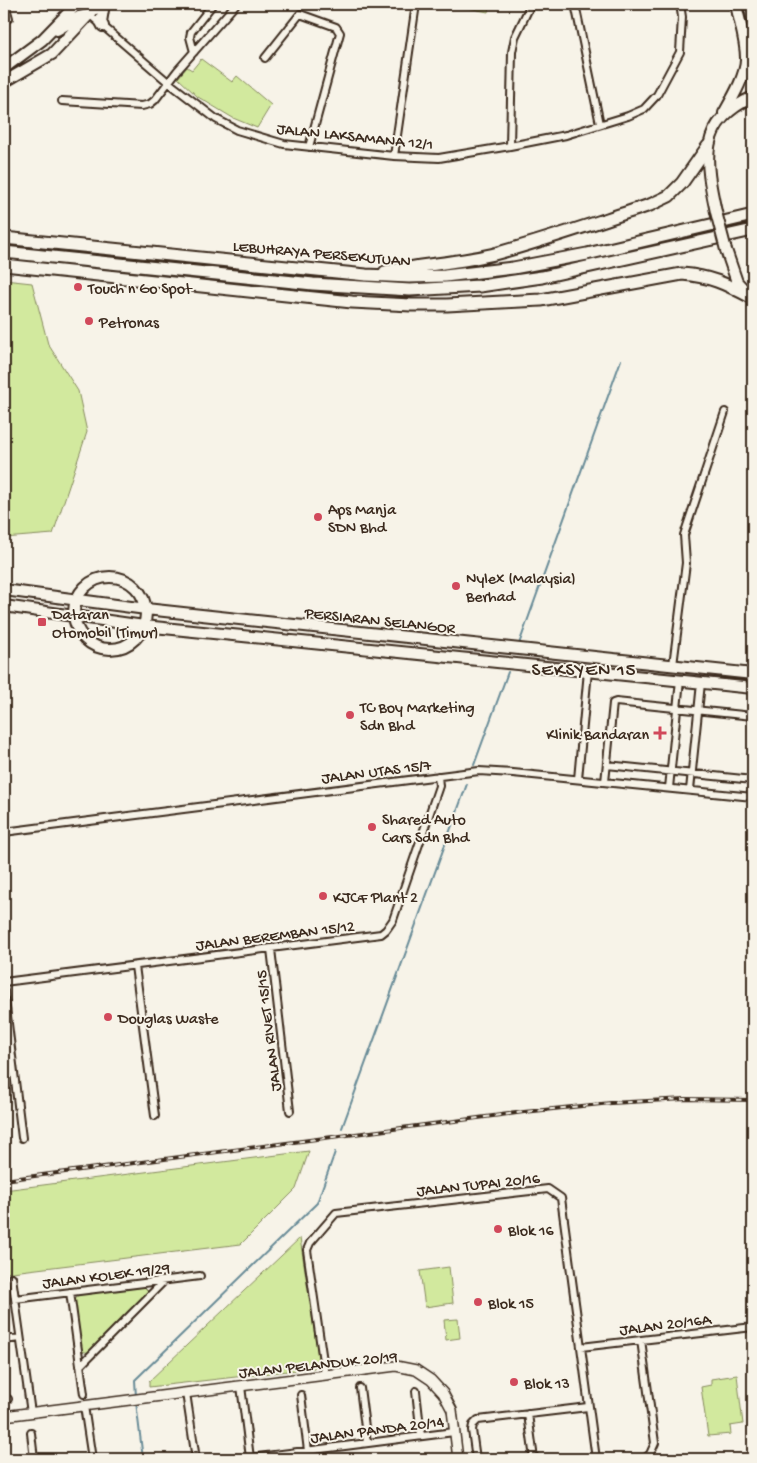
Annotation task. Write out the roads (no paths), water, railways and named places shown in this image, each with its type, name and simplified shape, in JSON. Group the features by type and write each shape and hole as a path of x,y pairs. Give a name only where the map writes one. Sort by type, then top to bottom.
{"highway":[{"path":"366,275 497,253 650,205 669,196 682,183 708,146"},
{"name":"LEBUHRAYA PERSEKUTUAN","path":"4,238 366,275 445,276 521,267 753,216"},
{"name":"LEBUHRAYA PERSEKUTUAN","path":"4,252 312,284 410,290 480,286 542,277 753,230"},
{"path":"4,265 352,302 429,305 541,300 682,274 700,275 720,282 752,298"},
{"path":"352,302 389,298 410,290"}],"main road":[{"path":"45,37 77,4"},
{"path":"4,82 52,54 82,23 94,16 99,4"},
{"path":"4,68 45,37 79,17 94,16 101,22 104,4"},
{"path":"736,4 746,60 736,88 712,133 708,146 709,175 716,212 737,282 752,298"},
{"path":"749,4 753,21"},
{"path":"720,120 740,103 753,97"},
{"path":"113,577 125,580 135,587 142,597 146,609 144,626 138,637 128,644 117,648 105,649 94,645 84,638 77,628 74,617 76,600 82,590 91,582 101,578 113,577"},
{"name":"PERSIARAN SELANGOR","path":"4,590 146,609 753,674"},
{"name":"PERSIARAN SELANGOR","path":"4,606 144,626 753,688"}],"street":[{"path":"5,4 9,18"},
{"path":"194,52 190,37 191,32 213,4"},
{"path":"62,101 142,106 150,104 156,100 168,82 236,4"},
{"path":"394,156 416,4"},
{"path":"510,146 512,52 515,37 531,4"},
{"path":"575,4 600,124"},
{"name":"JALAN LAKSAMANA 12/1","path":"94,16 168,82 216,119 237,130 272,141 309,147 394,156 439,158 566,134 628,116 644,108 657,95 680,52 682,17 680,4"},
{"path":"265,58 300,14 336,27 340,33 309,147"},
{"path":"673,665 686,563 684,535 725,412"},
{"path":"578,780 588,671"},
{"path":"669,788 680,680"},
{"path":"690,790 701,683"},
{"path":"605,782 613,703 753,716"},
{"path":"607,765 753,780"},
{"name":"JALAN UTAS 15/7","path":"4,832 479,771 753,797"},
{"name":"JALAN BEREMBAN 15/12","path":"4,982 381,934 393,920 439,786 438,776"},
{"name":"JALAN RIVET 15/15","path":"271,948 290,1111"},
{"path":"135,966 155,1116"},
{"path":"4,991 22,1138"},
{"name":"JALAN TUPAI 20/16","path":"325,1375 307,1250 310,1243 336,1213 546,1188 561,1198 596,1459"},
{"name":"JALAN KOLEK 19/29","path":"15,1299 200,1276"},
{"path":"12,1278 30,1413"},
{"path":"80,1366 164,1280"},
{"path":"70,1292 84,1394"},
{"name":"JALAN 20/16A","path":"581,1347 753,1327"},
{"path":"4,1340 20,1338"},
{"path":"641,1340 655,1443 650,1454 644,1459"},
{"name":"JALAN PELANDUK 20/19","path":"4,1416 396,1366 416,1370 431,1380 442,1393 452,1410 458,1459"},
{"path":"241,1386 246,1459"},
{"path":"360,1388 366,1443"},
{"path":"416,1391 421,1436"},
{"path":"186,1393 196,1459"},
{"path":"301,1395 308,1451"},
{"path":"84,1406 92,1459"},
{"path":"476,1459 472,1430 478,1420 588,1406"},
{"path":"528,1414 534,1459"},
{"name":"JALAN PANDA 20/14","path":"246,1459 454,1432"},
{"path":"31,1433 34,1459"}],"waterway":[{"path":"519,644 621,360"},
{"path":"474,765 508,672"},
{"path":"342,1128 467,784"},
{"path":"136,1397 135,1380 317,1203 335,1152"},
{"path":"136,1402 143,1459"}],"railway":[{"path":"4,1180 524,1112 611,1103 685,1099 753,1100"}],"place":[{"name":"Touch n Go Spot","path":"78,287"},
{"name":"Petronas","path":"89,321"},
{"name":"Aps Manja SDN Bhd","path":"318,517"},
{"name":"Nylex (Malaysia) Berhad","path":"456,586"},
{"name":"Dataran Otomobil (Timur)","path":"42,622"},
{"name":"TC Boy Marketing Sdn Bhd","path":"350,715"},
{"name":"Klinik Bandaran","path":"660,733"},
{"name":"Shared Auto Cars Sdn Bhd","path":"372,827"},
{"name":"KJCF Plant 2","path":"323,896"},
{"name":"Douglas Waste","path":"108,1017"},
{"name":"Blok 16","path":"498,1229"},
{"name":"Blok 15","path":"478,1302"},
{"name":"Blok 13","path":"514,1382"}],"district":[{"name":"SEKSYEN 15","path":"584,668"}]}
